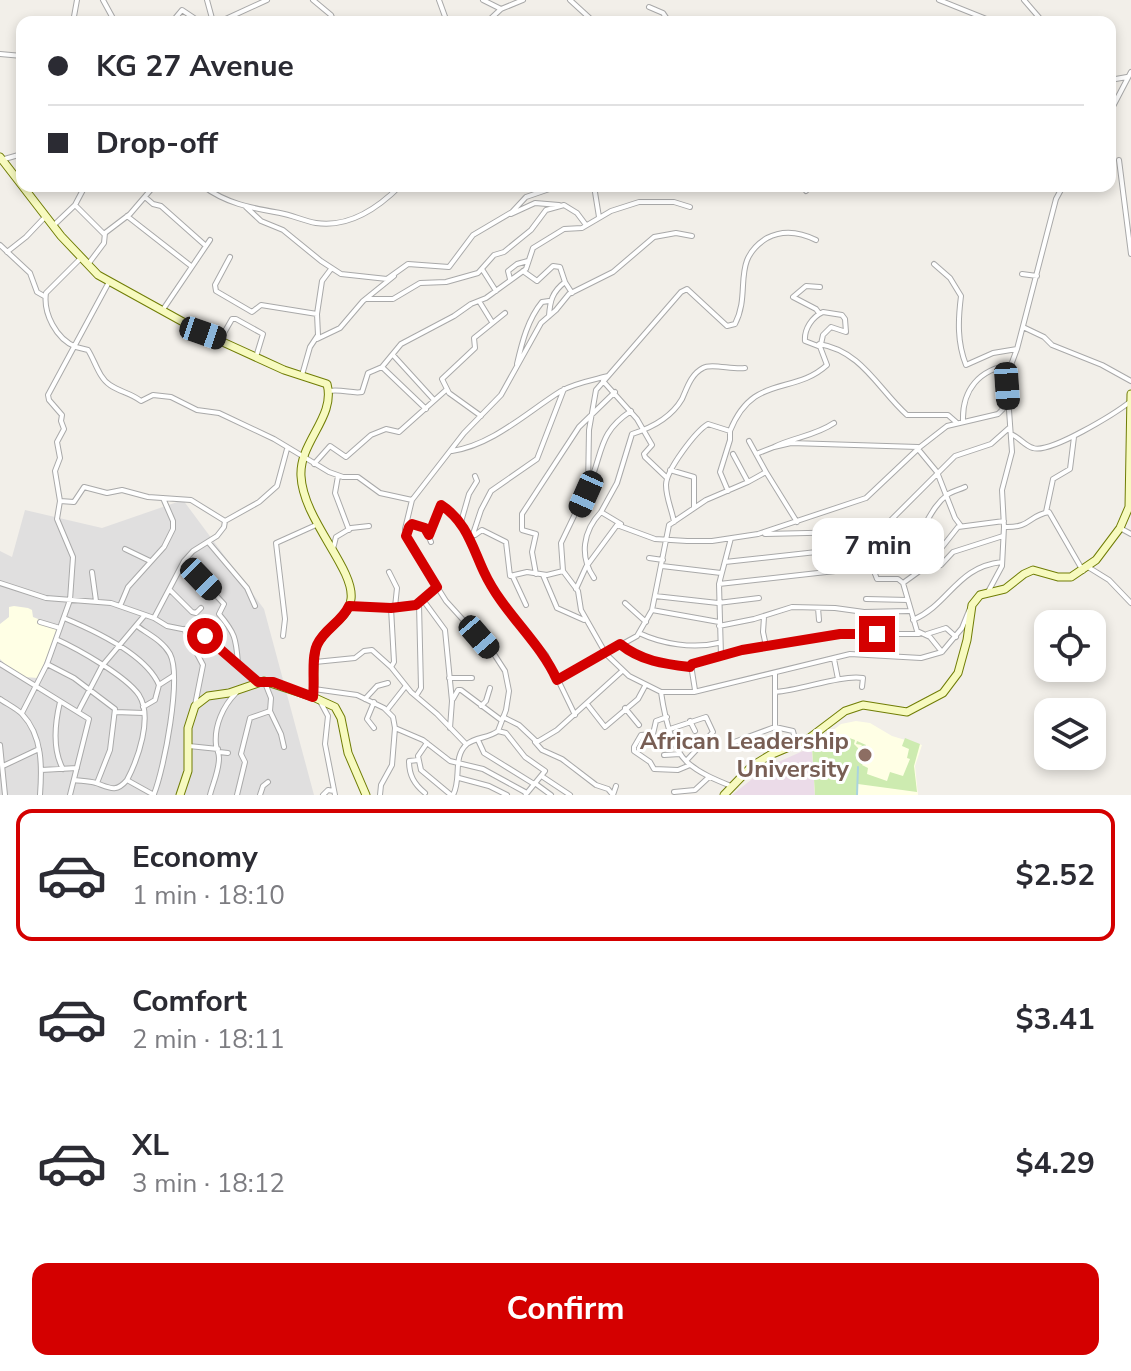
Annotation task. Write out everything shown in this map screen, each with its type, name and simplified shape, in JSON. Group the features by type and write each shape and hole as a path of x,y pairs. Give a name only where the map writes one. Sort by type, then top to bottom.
{"main road":[{"path":"1,159 16,179"},
{"path":"26,192 84,261 109,282 203,333 284,370 327,384 329,391 324,414 303,455 303,491 316,525 349,582 351,596 342,618 317,644 315,695"},
{"path":"724,795 759,761 796,746 854,707 871,706 903,713 915,710 943,693 961,666 972,605 978,597 1005,589 1033,570 1064,578 1085,569 1126,518 1130,495 1131,394"},
{"path":"180,795 188,771 188,728 195,706 208,696 261,681 315,695 331,703 338,712 348,753 366,795"}],"street":[{"path":"232,16 267,0"},
{"path":"313,0 331,16"},
{"path":"483,0 501,9"},
{"path":"493,16 501,9 523,0"},
{"path":"570,0 587,16"},
{"path":"939,0 979,16"},
{"path":"1024,0 1038,16"},
{"path":"649,7 665,16"},
{"path":"177,16 182,10 192,16"},
{"path":"1116,100 1129,74"},
{"path":"1119,160 1131,254"},
{"path":"53,226 75,205 82,192"},
{"path":"104,234 127,216 149,192"},
{"path":"213,192 246,207 319,223 352,220 392,192"},
{"path":"535,203 538,192"},
{"path":"508,214 522,200 538,192"},
{"path":"594,192 599,217"},
{"path":"758,534 866,498 919,448 959,422 998,414 1006,400 1011,365 1060,192"},
{"path":"145,197 161,206 206,246"},
{"path":"329,391 362,392 368,373 382,367 408,340 496,291 523,271 531,251 537,245 564,229 586,225 639,202 674,202 690,207"},
{"path":"302,375 310,347 317,339 340,328 366,299 391,281 399,268 408,264 449,267 473,235 508,214 535,203 564,205 577,213 586,225"},
{"path":"75,205 104,234 104,243 48,290 46,312 58,333 76,347 88,350 109,385 131,393 139,400 144,401 153,395 171,397 197,410 222,414 274,439 338,476 358,477 380,493 412,500"},
{"path":"366,299 393,299 415,284 472,276 494,255 504,252 531,230 546,210 564,205"},
{"path":"246,207 261,221 283,230 331,269 359,277 387,279 395,275"},
{"path":"127,216 191,266"},
{"path":"7,252 28,236 45,217"},
{"path":"589,486 590,419 595,392 685,290 689,290 727,326 731,326 738,320 742,307 744,270 750,251 779,232 804,234 816,240"},
{"path":"498,731 509,691 505,671 437,587 406,536 406,513 412,500 450,451 501,395 538,327 572,293 613,272 654,237 668,233 692,236"},
{"path":"162,311 210,240"},
{"path":"0,245 30,273 37,292 45,297"},
{"path":"230,257 215,285 216,291 252,312 261,305 317,314"},
{"path":"510,279 508,271 528,261"},
{"path":"934,264 950,278 961,296 957,314 958,338 966,365 993,353 1017,349"},
{"path":"523,271 537,281 553,266 560,267 572,293"},
{"path":"317,339 322,281 331,269"},
{"path":"482,269 496,291"},
{"path":"1022,274 1037,276"},
{"path":"22,713 47,664 70,600 73,557 57,519 60,501 55,471 60,458 57,444 64,429 62,412 48,395 109,282"},
{"path":"549,316 549,301 565,282"},
{"path":"819,313 793,297 806,286 820,287"},
{"path":"479,301 492,322"},
{"path":"516,370 521,344 536,309 542,302 549,301"},
{"path":"728,491 720,472 739,409 747,401 780,385 813,377 820,372 827,365 819,345 823,335 831,327 846,330 842,315 836,312 819,313 808,327 805,336 808,343 819,345 832,347 868,370 891,401 907,415 948,415 959,422"},
{"path":"481,416 446,390 442,379 475,348 474,338 505,313"},
{"path":"220,340 232,319 236,319 263,334 256,357"},
{"path":"1023,327 1044,337 1052,345 1102,365 1131,381"},
{"path":"822,354 832,347"},
{"path":"393,355 434,400"},
{"path":"959,422 964,401 976,379 992,369 1011,365"},
{"path":"594,578 586,567 585,540 617,483 632,434 644,431 669,414 701,369 712,366 745,368"},
{"path":"382,367 426,409"},
{"path":"450,451 473,446 497,433 564,389 608,376"},
{"path":"603,381 631,411 644,431 652,447 644,456 667,478"},
{"path":"988,592 1002,562 1002,490 1012,452 1007,386"},
{"path":"472,541 481,510 491,491 537,459 564,389"},
{"path":"314,464 330,446 346,457 371,435 386,429 399,432 446,390"},
{"path":"536,574 532,556 536,534 522,530 522,514 579,427 615,392"},
{"path":"1011,434 1030,448 1037,449 1074,437 1131,401"},
{"path":"631,411 614,422 589,486 561,543 563,571 576,589 586,621 606,654 622,671 645,686 661,692 694,692 857,654 921,658 942,652 956,637 972,605"},
{"path":"756,454 812,435 834,423"},
{"path":"674,522 667,497 670,470 706,424 730,431"},
{"path":"601,512 644,536 666,540 712,541 758,534 871,530 888,523 937,472 961,453 991,444 1010,426"},
{"path":"903,583 920,572 961,526 1004,524 1022,527 1046,512 1053,479 1070,469 1074,437"},
{"path":"749,441 797,522"},
{"path":"774,447 791,443 919,448"},
{"path":"919,448 937,472 961,526"},
{"path":"154,618 184,561 196,549 209,543 223,529 225,521 259,502 277,486 282,478 287,449"},
{"path":"733,454 748,482"},
{"path":"670,470 694,477 694,508"},
{"path":"557,680 620,644 631,641 639,633 652,610 666,530 674,522 706,500 766,472"},
{"path":"338,476 335,493 349,530"},
{"path":"461,522 469,494 477,481 475,476"},
{"path":"60,501 74,502 80,489 86,487 107,493 122,490 148,497 194,501 225,521"},
{"path":"868,556 906,547 919,536 931,514 947,495 965,487"},
{"path":"120,606 128,587 164,547 173,526 163,498"},
{"path":"429,535 441,505 461,522 498,598 546,655 575,715"},
{"path":"1046,512 1051,514 1085,569 1109,580 1131,603"},
{"path":"406,536 412,524 425,528 431,542"},
{"path":"283,636 285,619 276,543 316,525"},
{"path":"576,589 586,567 615,527 623,525"},
{"path":"331,550 336,545 336,537 349,530 369,526"},
{"path":"1120,528 1131,534"},
{"path":"472,541 479,530 503,539 507,546 509,572 526,605"},
{"path":"850,532 863,547 877,579 898,579 903,583 917,631 942,652"},
{"path":"934,558 941,565 953,552 1003,536"},
{"path":"721,656 719,584 731,538"},
{"path":"209,543 247,588 255,606"},
{"path":"725,562 863,547"},
{"path":"125,549 150,561"},
{"path":"649,558 721,573"},
{"path":"184,561 224,604 219,614 231,628 237,642 238,666"},
{"path":"913,620 932,610 950,589 979,566 1002,562"},
{"path":"719,584 872,567"},
{"path":"513,577 527,572 543,575 563,571"},
{"path":"92,572 96,601"},
{"path":"389,572 397,588 393,607 394,662 391,667"},
{"path":"543,575 557,608 586,621"},
{"path":"0,583 37,597 120,606 167,626 205,636 238,666 261,681 271,698 270,711 284,747"},
{"path":"416,696 421,688 421,602 437,587"},
{"path":"170,590 192,612 196,613 201,608"},
{"path":"655,596 718,603 759,598"},
{"path":"866,599 908,600"},
{"path":"349,606 393,607 421,602"},
{"path":"421,602 445,630 452,701 450,728"},
{"path":"625,603 646,622"},
{"path":"652,610 719,624 764,616 785,608 910,611"},
{"path":"818,608 819,620"},
{"path":"78,712 102,666 145,615"},
{"path":"764,616 766,646"},
{"path":"64,618 118,645 153,674 159,685"},
{"path":"40,622 60,628"},
{"path":"127,780 154,794 167,750 173,676 172,660 167,650 137,626"},
{"path":"620,644 639,657 690,667 766,646 852,633 890,636 924,634 946,628 956,637"},
{"path":"184,629 203,665 195,706"},
{"path":"639,633 663,642 720,643"},
{"path":"56,639 78,649 138,694 144,710 140,748 127,780 114,789 74,780"},
{"path":"315,662 355,658 370,649 467,744"},
{"path":"834,659 838,679"},
{"path":"0,664 89,721 70,795"},
{"path":"47,664 109,703 115,712 107,760 97,783"},
{"path":"690,667 696,687 694,692"},
{"path":"535,742 557,730 622,671"},
{"path":"775,672 775,727"},
{"path":"115,712 144,710 154,703 159,685 173,676"},
{"path":"775,692 862,677 862,687"},
{"path":"449,678 472,678"},
{"path":"365,699 377,686 388,683"},
{"path":"387,710 405,686"},
{"path":"587,704 604,727 640,697 645,686"},
{"path":"481,706 490,688"},
{"path":"210,795 218,770 216,743 222,713 226,703 241,689"},
{"path":"452,701 461,690 481,706 519,725 542,750 562,759 613,795 616,786"},
{"path":"334,793 325,744 328,716 315,695 341,692 374,702 393,717 392,765 381,785 380,795"},
{"path":"661,692 680,754 709,777 731,786"},
{"path":"0,699 22,713 39,749 40,795"},
{"path":"60,702 56,728 58,757 63,769"},
{"path":"374,702 367,721 374,728"},
{"path":"625,708 639,725"},
{"path":"237,795 245,762 241,754 249,721 253,716 270,711"},
{"path":"667,717 656,721 653,734 641,735 634,747 634,751 650,762 654,769 678,770 688,763 713,732 707,717 670,729"},
{"path":"690,721 695,731"},
{"path":"729,744 775,727 793,731 796,746"},
{"path":"395,728 427,743 445,758 457,764 483,769 526,794 543,777 544,770 525,757 506,733 498,731 467,744 457,764 459,778 452,795 421,770 419,753 427,743"},
{"path":"478,740 484,753 551,795"},
{"path":"0,745 5,795"},
{"path":"189,746 228,753"},
{"path":"3,766 39,749"},
{"path":"664,755 680,754"},
{"path":"418,760 409,761 409,766 414,783 425,793"},
{"path":"41,770 77,768"},
{"path":"543,777 570,795"},
{"path":"675,791 701,787 709,777"},
{"path":"459,778 489,786 507,795"},
{"path":"260,795 268,782"},
{"path":"323,795 328,790 334,793"}],"shaded area":[{"path":"183,500 264,609 314,795 0,795 0,551 12,557 25,510 102,528"},
{"path":"9,607 28,608 32,610 33,617 59,627 38,678 24,677 0,659 0,624 9,617"},
{"name":"African Leadership University","path":"856,721 870,723 892,736 922,745 915,766 918,795 815,795 812,747 841,724"},
{"path":"812,747 815,795 732,795 767,767"}],"green space":[{"path":"841,735 855,740 854,744 859,749 862,745 856,744 857,741 866,745 869,751 862,765 868,768 867,774 887,781 890,772 903,776 910,759 907,758 909,749 902,746 905,738 920,744 914,766 917,792 858,784 857,795 815,795 812,747 825,738 829,743 836,743"}],"waterway":[{"path":"857,795 858,767"}],"place":[{"name":"African Leadership University","path":"865,755"}],"route":[{"path":"205,636 258,682 273,682 313,697 317,644 349,606 391,608 416,605 437,587 406,536 412,524 425,528 429,535 441,505 459,519 498,598 546,655 557,680 620,644 639,657 690,667 742,650 840,634 877,634"}]}
